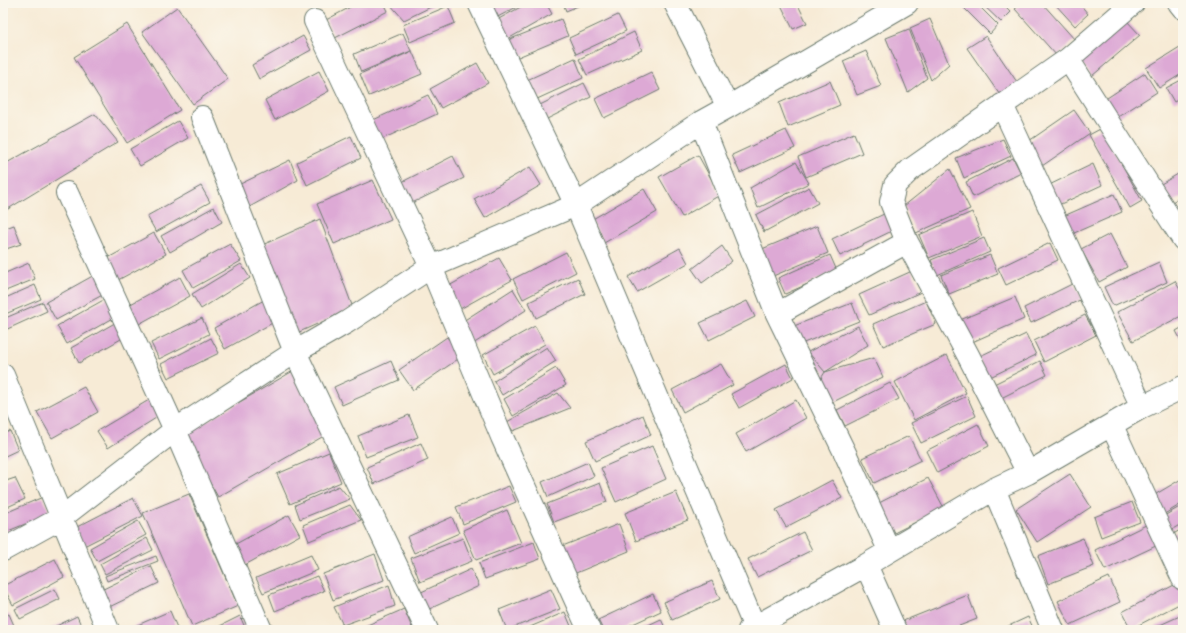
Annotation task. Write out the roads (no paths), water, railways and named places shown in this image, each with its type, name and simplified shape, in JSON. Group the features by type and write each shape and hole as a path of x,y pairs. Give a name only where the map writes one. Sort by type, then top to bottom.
{"street":[{"path":"479,3 576,205 753,629 866,565 994,489 1028,473 1112,426 1142,407 1183,387"},
{"path":"675,3 728,108"},
{"path":"3,550 61,518 174,430 295,352 347,322 431,267 576,205 701,122 728,108 907,3"},
{"path":"1028,473 908,242 891,202 895,185 910,170 1068,59 1133,3"},
{"path":"1179,3 1183,8"},
{"path":"315,21 431,267 505,444 589,630"},
{"path":"1068,59 1183,239"},
{"path":"1002,105 1142,407"},
{"path":"202,117 295,352 426,630"},
{"path":"701,122 777,314 889,550"},
{"path":"66,193 174,430 261,630"},
{"path":"777,314 908,242"},
{"path":"3,375 108,630"},
{"path":"1112,426 1183,579"},
{"path":"994,489 1053,630"},
{"path":"866,565 895,630"}]}
